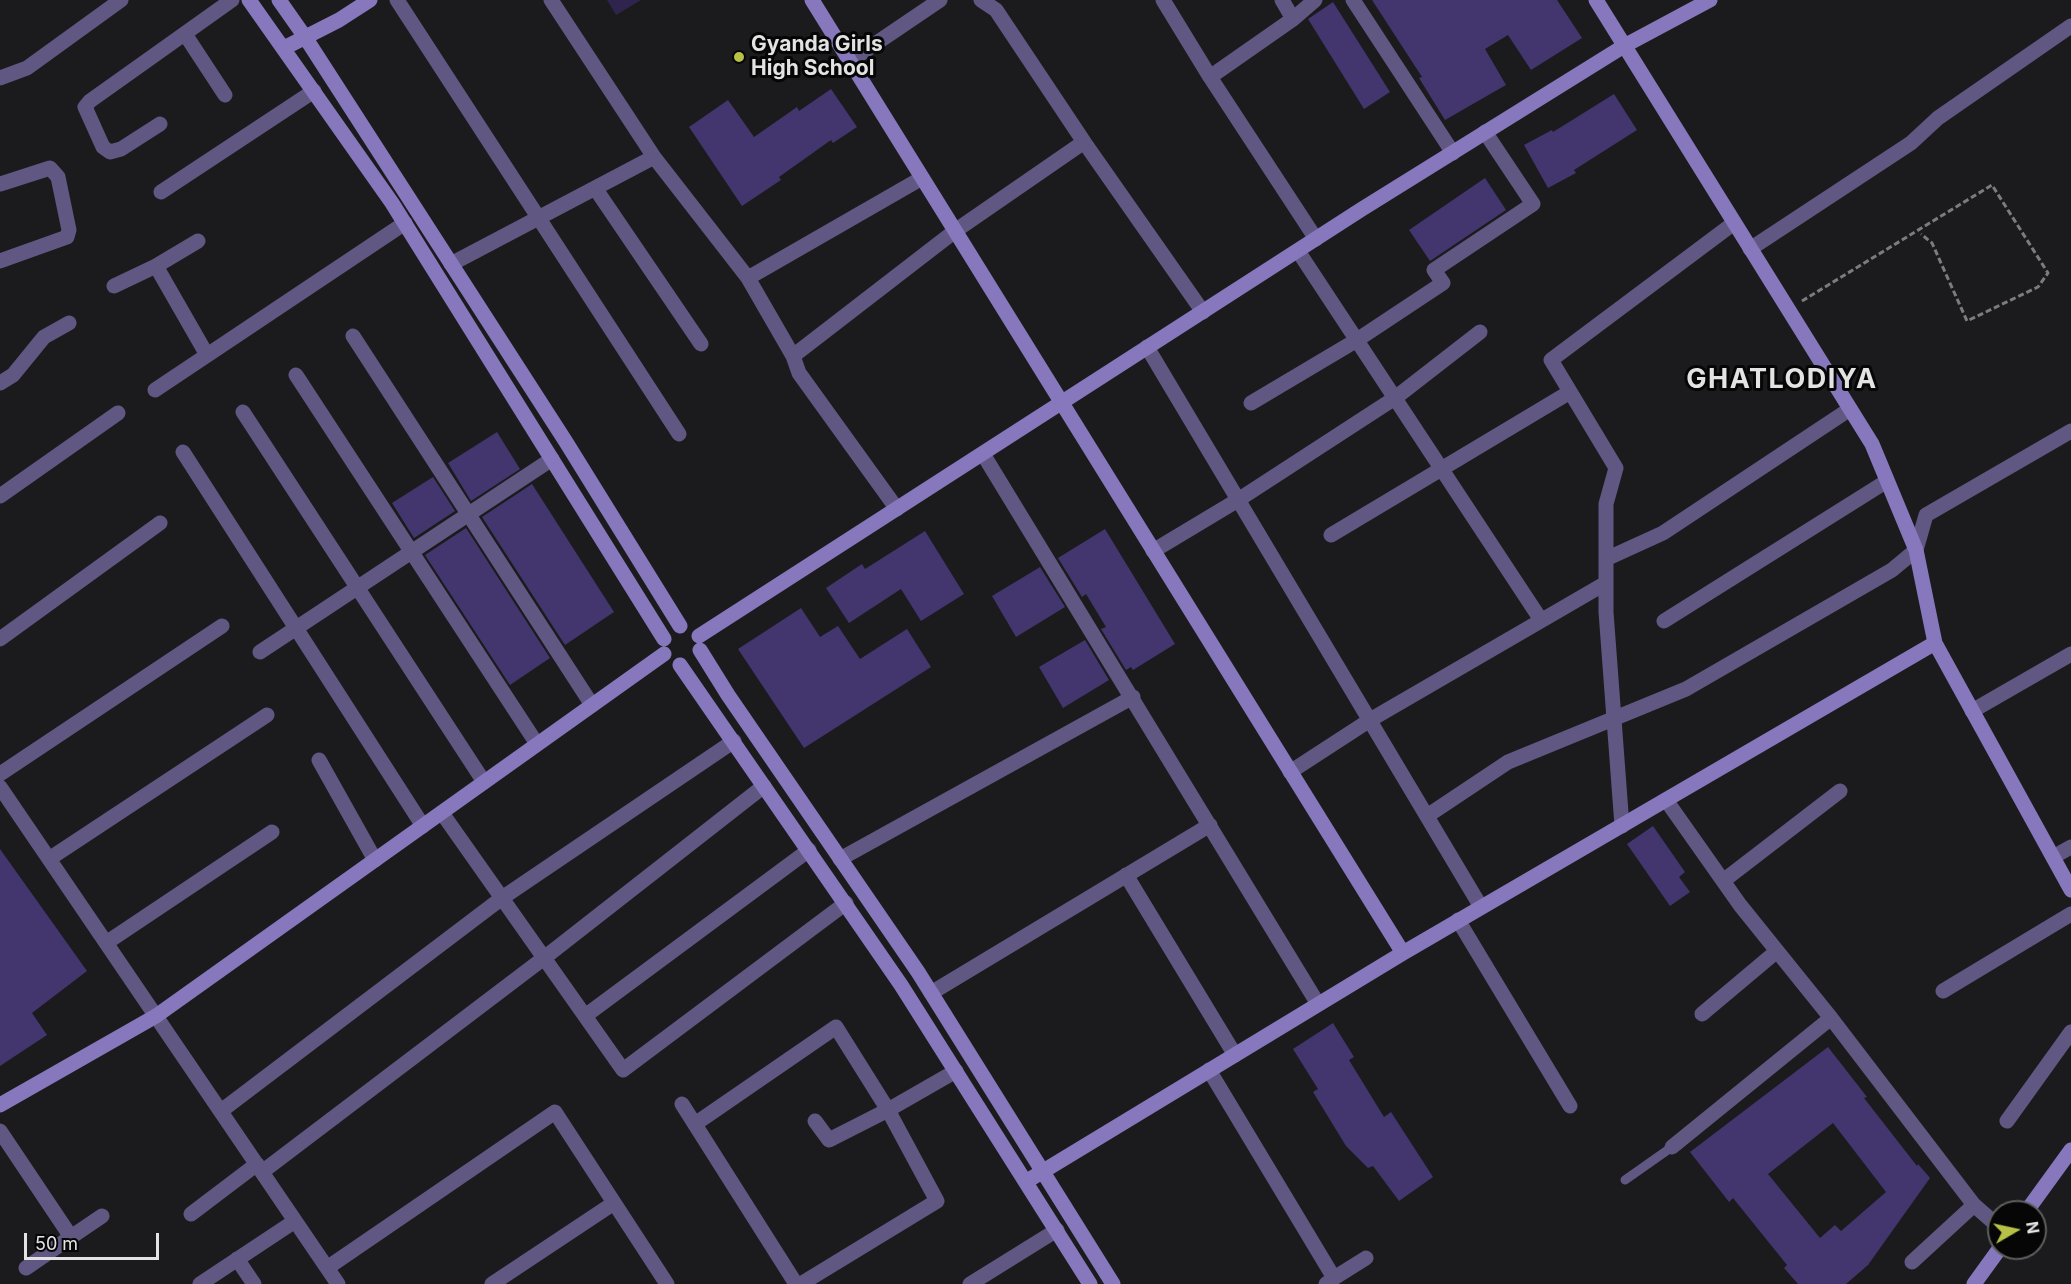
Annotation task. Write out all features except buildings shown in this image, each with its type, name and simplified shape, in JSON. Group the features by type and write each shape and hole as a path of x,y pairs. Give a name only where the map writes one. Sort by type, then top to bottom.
{"street":[{"path":"0,78 27,68 90,25 121,0"},
{"path":"160,124 121,149 110,152 103,147 86,107 90,101 232,0"},
{"path":"249,0 405,223 552,459 664,646 670,661 680,665 846,903 1027,1181 1090,1284"},
{"path":"279,0 566,441 680,626"},
{"path":"284,48 370,0"},
{"path":"397,0 679,434"},
{"path":"551,0 654,157 748,278 793,356 799,373 897,509"},
{"path":"812,0 1403,953"},
{"path":"850,61 940,0"},
{"path":"981,0 996,10 1084,142 1203,312"},
{"path":"1163,0 1210,77 1316,239"},
{"path":"1282,0 1293,19"},
{"path":"1210,77 1293,19 1315,0"},
{"path":"1353,0 1452,153"},
{"path":"1596,0 1872,444 1916,550 1935,644 2071,890"},
{"path":"680,665 693,661 700,643 897,509 1061,403 1485,132 1624,46 1710,0"},
{"path":"1750,249 1911,143 1938,118 2071,26"},
{"path":"184,34 225,95"},
{"path":"161,192 314,91"},
{"path":"1251,403 1357,340 1443,283 1434,270 1533,204 1485,132"},
{"path":"793,356 955,231 1084,142"},
{"path":"451,264 654,157"},
{"path":"0,184 50,168 58,177 69,231 67,237 0,261"},
{"path":"748,278 922,178"},
{"path":"595,188 701,344"},
{"path":"155,390 405,223"},
{"path":"1622,826 1606,583 1606,504 1616,468 1551,360 1734,223"},
{"path":"114,286 198,242"},
{"path":"1298,250 1541,620"},
{"path":"156,266 207,355"},
{"path":"0,383 13,375 44,337 69,323"},
{"path":"1153,551 1238,500 1395,398 1480,332"},
{"path":"353,336 592,705"},
{"path":"1147,348 1481,907"},
{"path":"296,375 537,744"},
{"path":"1331,535 1570,392"},
{"path":"1606,559 1663,532 1850,409"},
{"path":"243,412 356,589 484,782"},
{"path":"0,496 118,413"},
{"path":"1427,816 1508,762 1686,689 1892,570 1916,550 1926,515 2071,431"},
{"path":"183,452 423,826"},
{"path":"983,454 1318,1004"},
{"path":"260,652 552,459"},
{"path":"1664,621 1887,481"},
{"path":"0,639 160,523"},
{"path":"1290,772 1370,720 1606,583"},
{"path":"0,774 222,626"},
{"path":"0,1105 156,1016 592,705 664,646 667,633 680,626 687,627 700,643 728,695 931,993 1113,1284"},
{"path":"1027,1181 1403,953 1935,644"},
{"path":"1972,711 2071,654"},
{"path":"840,859 1132,698"},
{"path":"49,859 267,715"},
{"path":"221,1111 502,898 734,741"},
{"path":"319,760 375,860"},
{"path":"191,1214 260,1168 544,958 764,786"},
{"path":"0,787 260,1168 331,1278 555,1112 665,1283"},
{"path":"1723,881 1840,791"},
{"path":"1666,800 1723,881 1974,1205 1987,1216"},
{"path":"441,813 623,1070 846,903"},
{"path":"931,993 1210,825"},
{"path":"106,943 272,832"},
{"path":"2053,857 2071,847"},
{"path":"585,1016 809,850"},
{"path":"1126,875 1235,1055"},
{"path":"1943,991 2071,914"},
{"path":"1458,921 1570,1106"},
{"path":"1702,1014 1778,951"},
{"path":"1672,1147 1831,1018"},
{"path":"695,1124 836,1027 888,1110 937,1201 801,1284"},
{"path":"2007,1121 2071,1032"},
{"path":"1209,1070 1330,1281 1366,1258"},
{"path":"815,1121 829,1140 888,1110 956,1071"},
{"path":"682,1104 796,1284"},
{"path":"0,1131 71,1237"},
{"path":"2035,1200 2071,1150"},
{"path":"492,1284 614,1203"},
{"path":"1912,1262 1974,1205"},
{"path":"26,1268 102,1216"},
{"path":"200,1284 295,1221"},
{"path":"970,1284 1057,1230"},
{"path":"237,1259 254,1284"},
{"path":"1974,1284 1991,1260"}],"lane":[{"path":"1625,1180 1672,1147"}],"path":[{"path":"1788,310 1992,185 2048,273 2038,287 1967,321 1932,243 1920,234"}],"shaded area":[{"path":"607,0 641,0 616,15"}],"place":[{"name":"Gyanda Girls High School","path":"739,57"}],"district":[{"name":"GHATLODIYA","path":"1782,380"}]}
